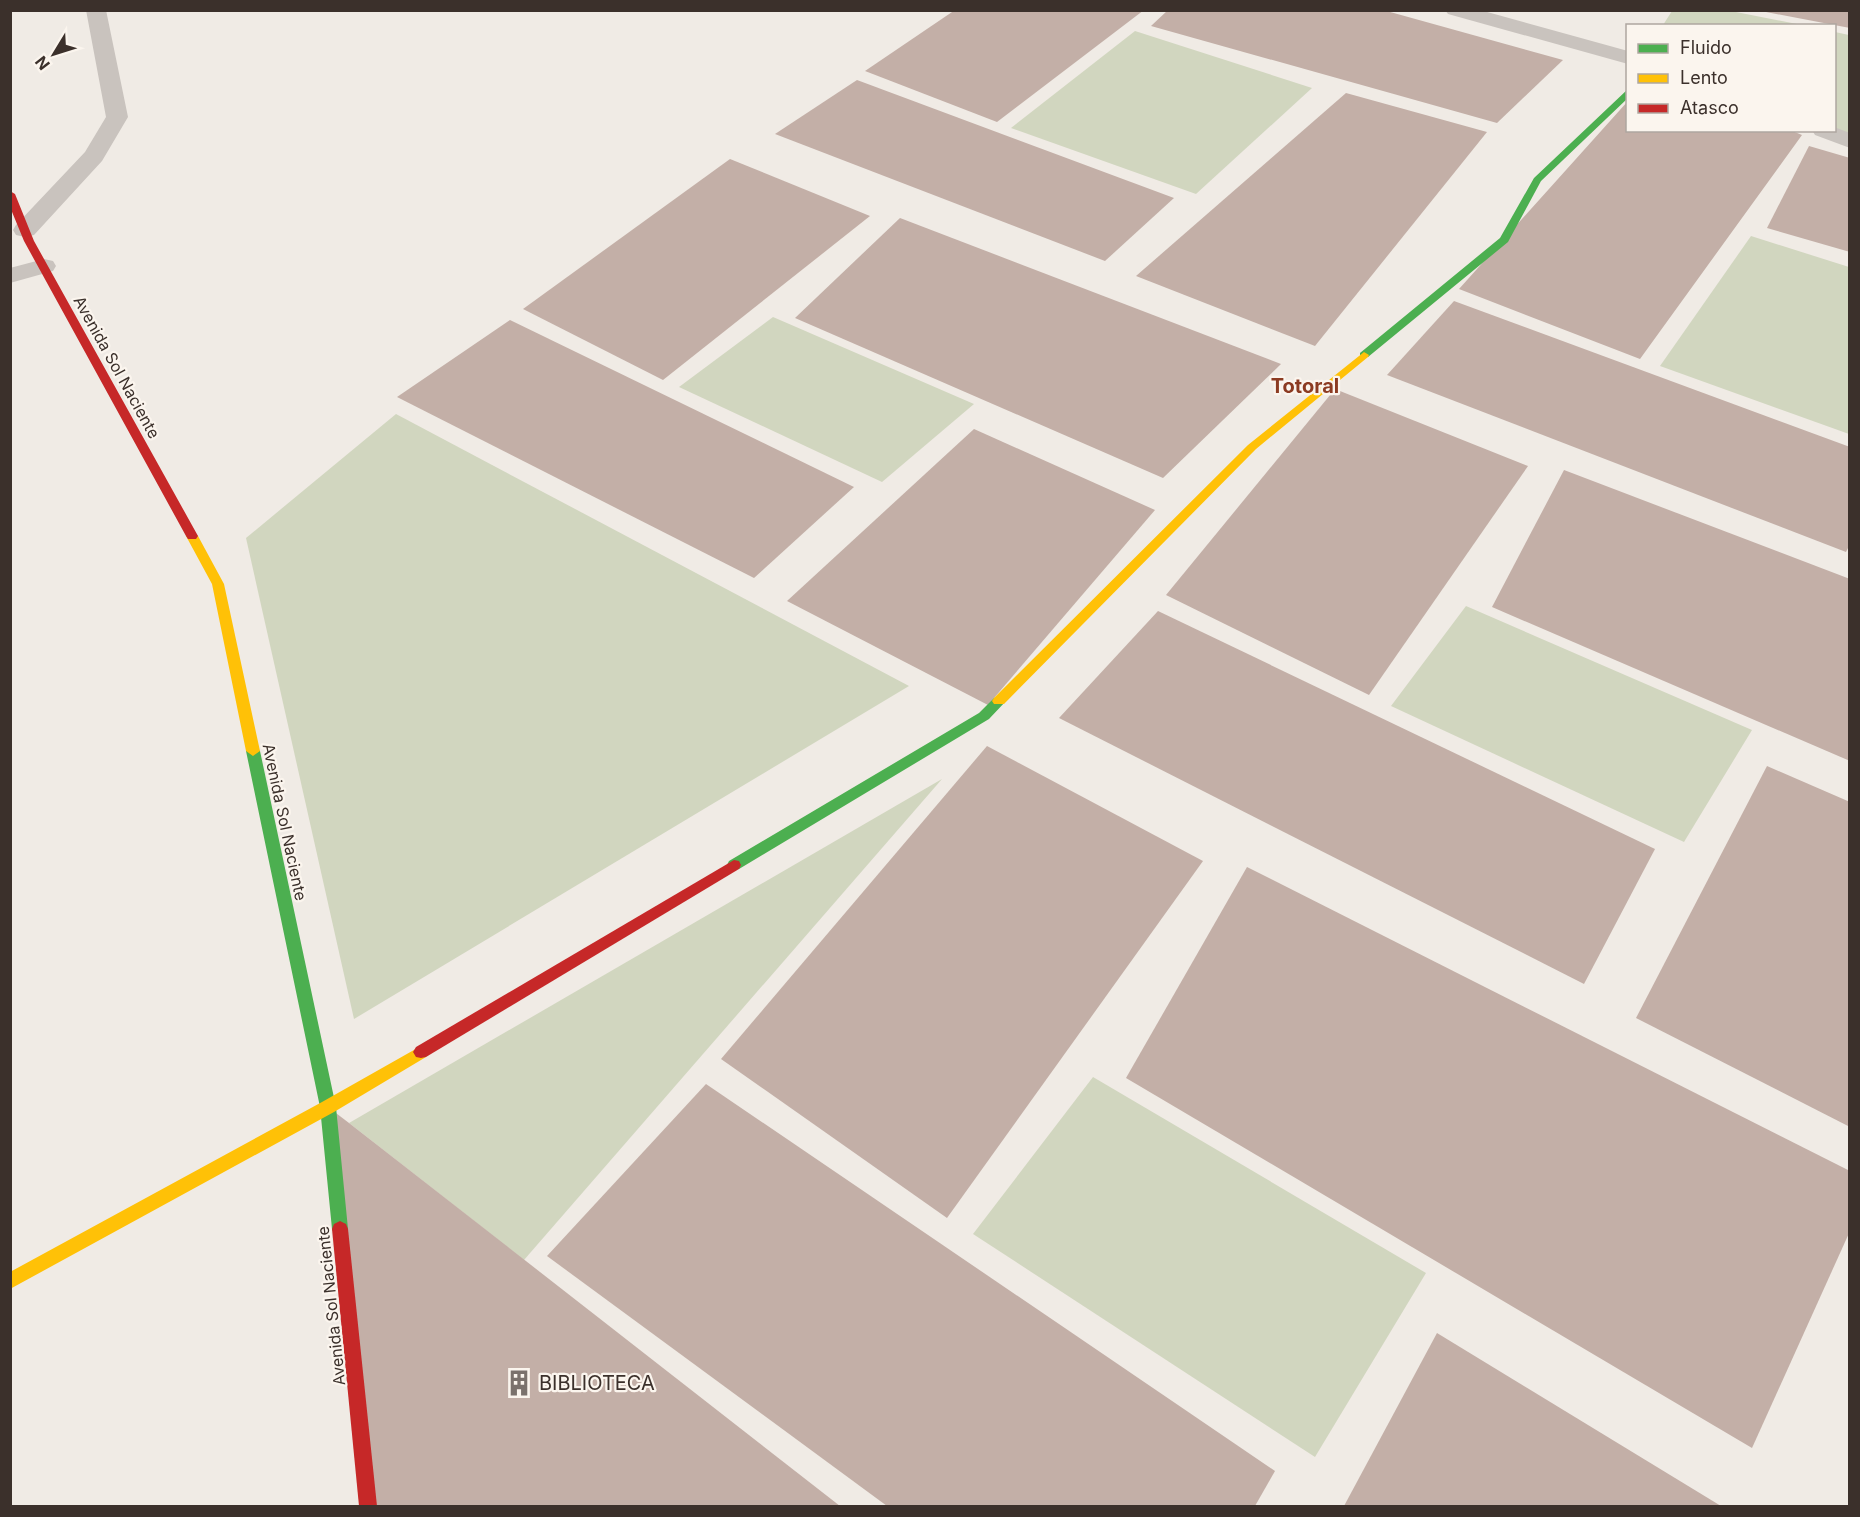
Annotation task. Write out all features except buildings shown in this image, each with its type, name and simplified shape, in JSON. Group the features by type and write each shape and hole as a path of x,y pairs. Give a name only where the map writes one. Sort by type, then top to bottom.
{"street":[{"path":"25,230 94,156 117,117 96,10"},
{"path":"1455,10 1626,57"},
{"path":"10,1281 328,1107 984,717 1252,447 1504,240 1537,180 1575,141 1626,95"},
{"path":"1828,132 1850,141"},
{"name":"Avenida Sol Naciente","path":"10,194 28,241 44,266 218,584 328,1107 368,1506"},
{"path":"10,276 44,266"}],"green space":[{"path":"1672,11 1731,11 1797,24 1664,24"},
{"path":"1135,31 1312,88 1196,194 1011,128"},
{"path":"1836,32 1849,35 1849,136 1836,130"},
{"path":"1751,236 1849,267 1849,434 1660,366"},
{"path":"773,317 974,404 882,482 679,387"},
{"path":"396,414 909,686 354,1019 246,538"},
{"path":"1466,606 1752,730 1684,842 1391,706"},
{"path":"942,779 524,1260 349,1123"},
{"path":"1093,1077 1426,1273 1315,1457 973,1234"}],"traffic: fast":[{"path":"1364,355 1504,240 1537,180 1626,94"},
{"path":"734,865 984,716 999,701"},
{"path":"253,751 328,1107 340,1229"}],"traffic: slow":[{"path":"999,701 1252,447 1364,355"},
{"path":"192,536 218,584 253,751"},
{"path":"10,1281 328,1107 421,1052"}],"traffic: jam":[{"path":"10,194 29,241 192,536"},
{"path":"421,1052 734,865"},
{"path":"340,1229 368,1506"}],"place":[{"name":"BIBLIOTECA","path":"519,1383"}],"district":[{"name":"Totoral","path":"1305,386"}]}
